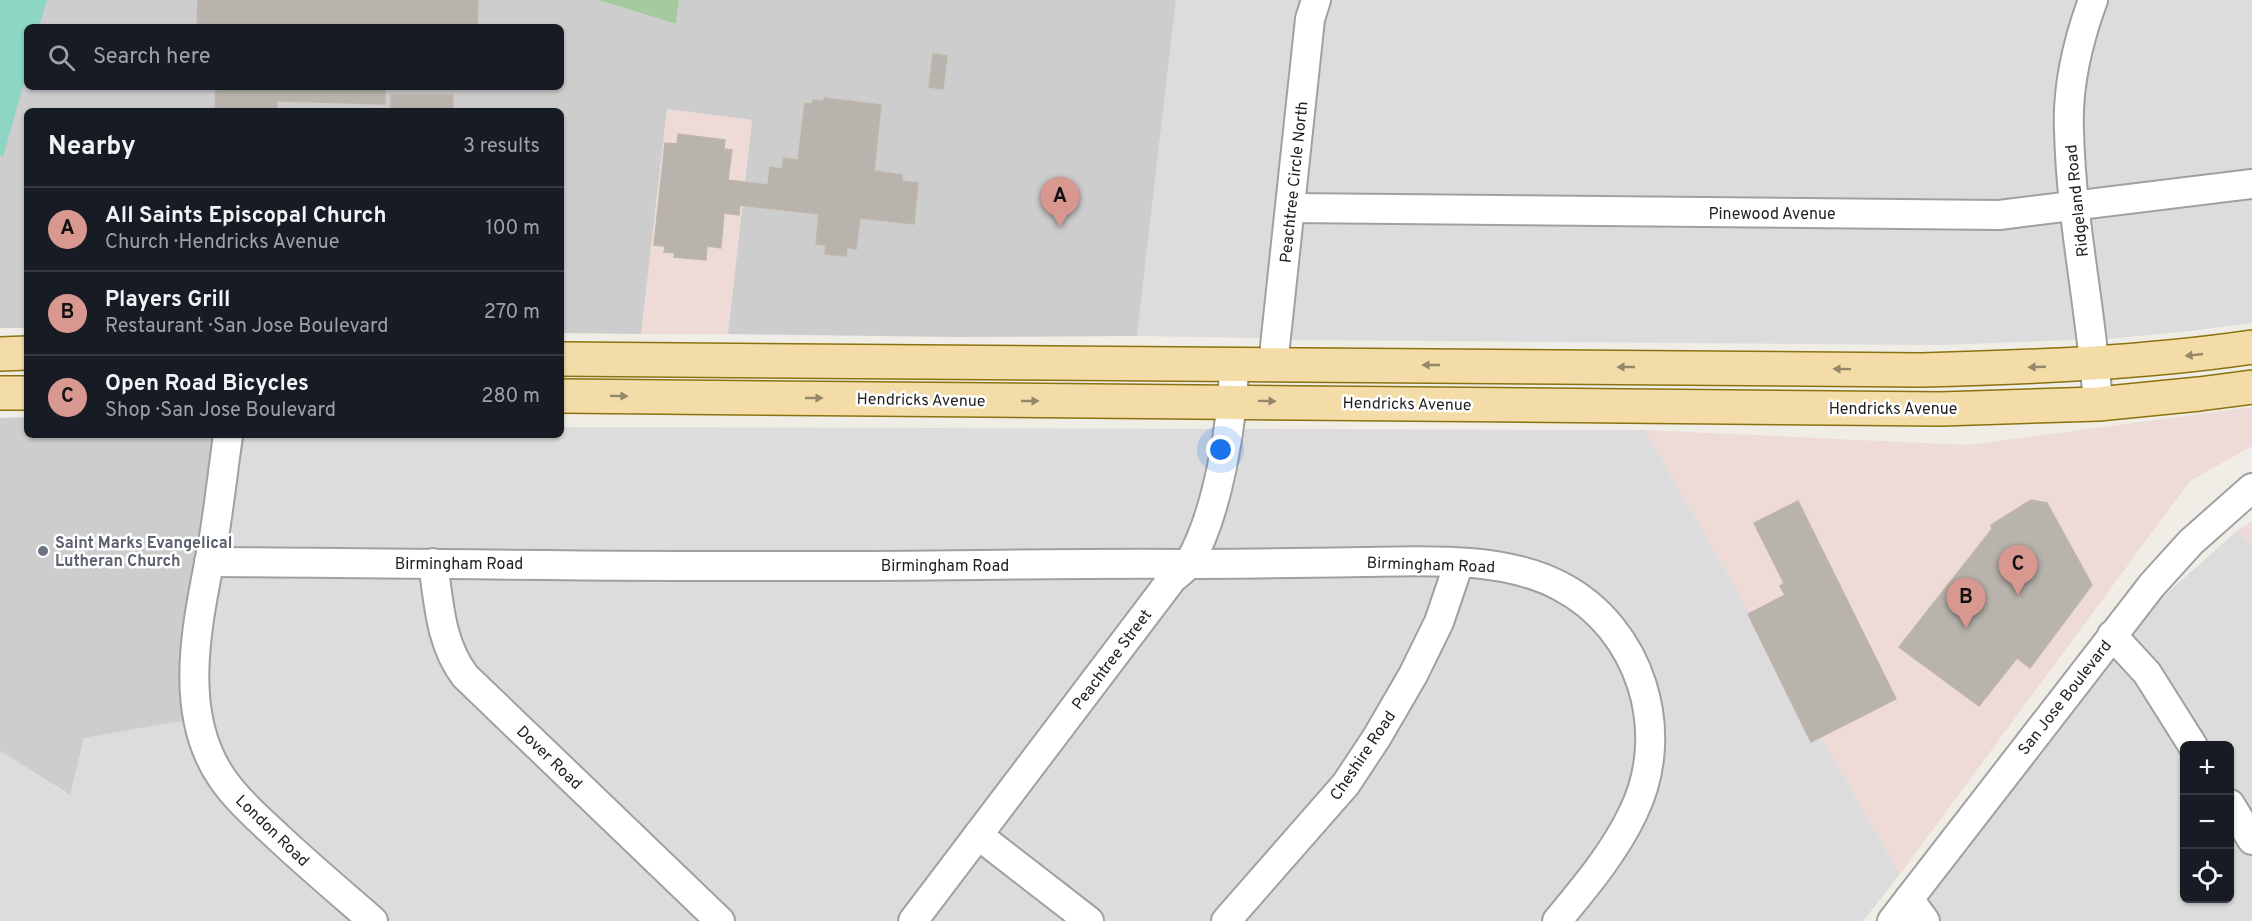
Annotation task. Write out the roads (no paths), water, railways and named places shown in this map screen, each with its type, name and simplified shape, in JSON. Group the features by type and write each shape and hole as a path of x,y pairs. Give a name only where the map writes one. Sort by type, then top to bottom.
{"main road":[{"path":"564,359 1921,370 2095,364 2195,355 2252,347"},
{"path":"0,354 24,353"},
{"path":"736,359 742,397"},
{"path":"991,362 991,401"},
{"path":"1670,367 1670,406"},
{"name":"Hendricks Avenue","path":"564,396 1941,409 2098,404 2252,387"},
{"path":"0,393 24,393"}],"street":[{"name":"Peachtree Circle North","path":"1273,364 1310,19 1316,0"},
{"name":"Ridgeland Road","path":"2093,0 2078,47 2068,129 2098,404"},
{"name":"Pinewood Avenue","path":"1290,208 1999,214 2252,184"},
{"name":"Peachtree Street","path":"913,921 1172,579 1188,564 1212,508 1234,401 1234,364"},
{"name":"London Road","path":"228,438 197,627 196,709 207,747 221,776 242,804 373,921"},
{"name":"San Jose Boulevard","path":"1909,914 2112,636 2152,585 2191,542 2252,488"},
{"name":"Birmingham Road","path":"209,562 816,566 1401,561 1501,566 1529,572 1562,587 1602,617 1624,645 1638,671 1650,721 1650,745 1641,795 1633,814 1608,856 1557,921"},
{"name":"Dover Road","path":"433,563 446,643 465,676 720,921"},
{"name":"Cheshire Road","path":"1226,921 1346,784 1377,737 1413,675 1439,621 1459,563"},
{"path":"2112,636 2147,673 2190,741"},
{"path":"2234,812 2252,840"},
{"path":"978,835 1089,921"}],"place":[{"name":"All Saints Episcopal Church","path":"1060,227"},
{"name":"Saint Marks Evangelical Lutheran Church","path":"43,551"},
{"name":"Open Road Bicycles","path":"2018,595"},
{"name":"Players Grill","path":"1966,628"}]}
